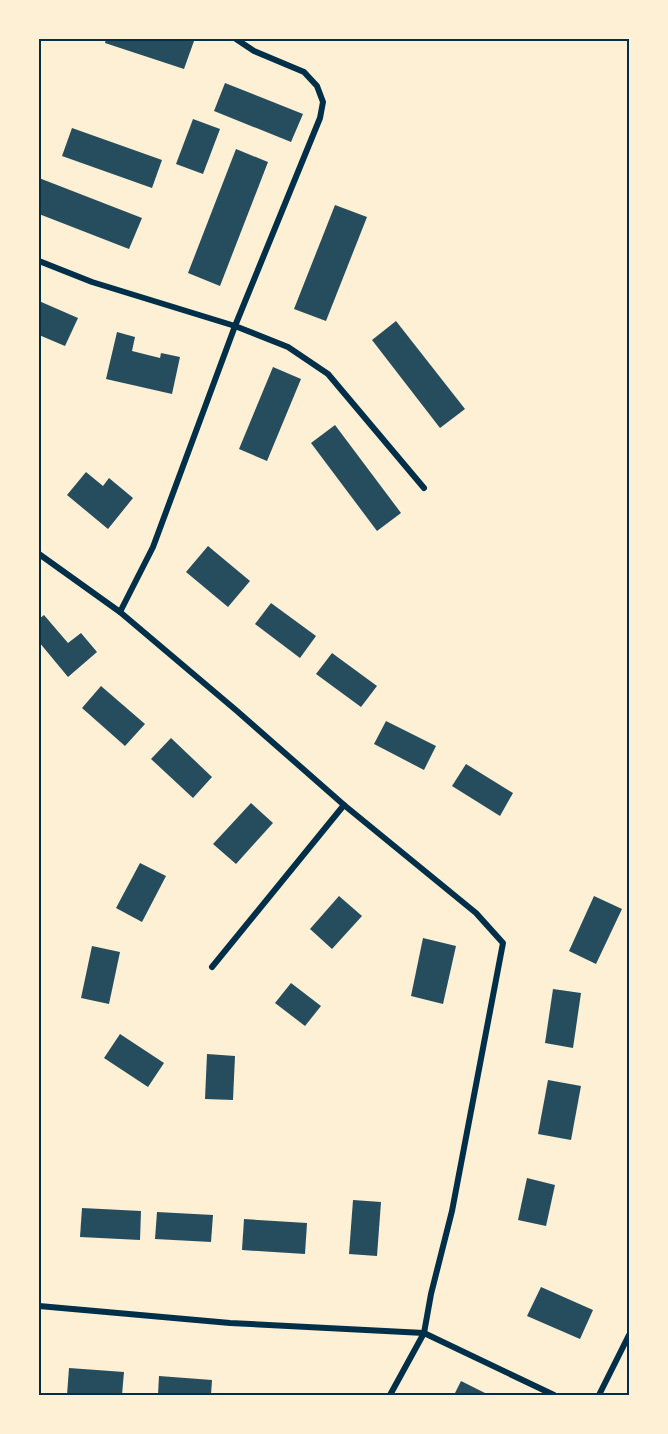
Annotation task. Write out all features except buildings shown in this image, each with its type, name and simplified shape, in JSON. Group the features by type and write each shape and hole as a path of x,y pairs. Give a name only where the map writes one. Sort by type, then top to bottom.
{"street":[{"path":"120,612 153,547 235,326 320,118 323,102 317,86 304,72 254,51 236,39"},
{"path":"39,261 92,282 235,326 288,347 327,374 424,488"},
{"path":"39,554 120,612 344,805 476,913 503,943 452,1211 431,1294 424,1333 390,1395"},
{"path":"212,966 344,805"},
{"path":"39,1306 230,1323 424,1333 554,1395"},
{"path":"599,1395 629,1335"}]}
